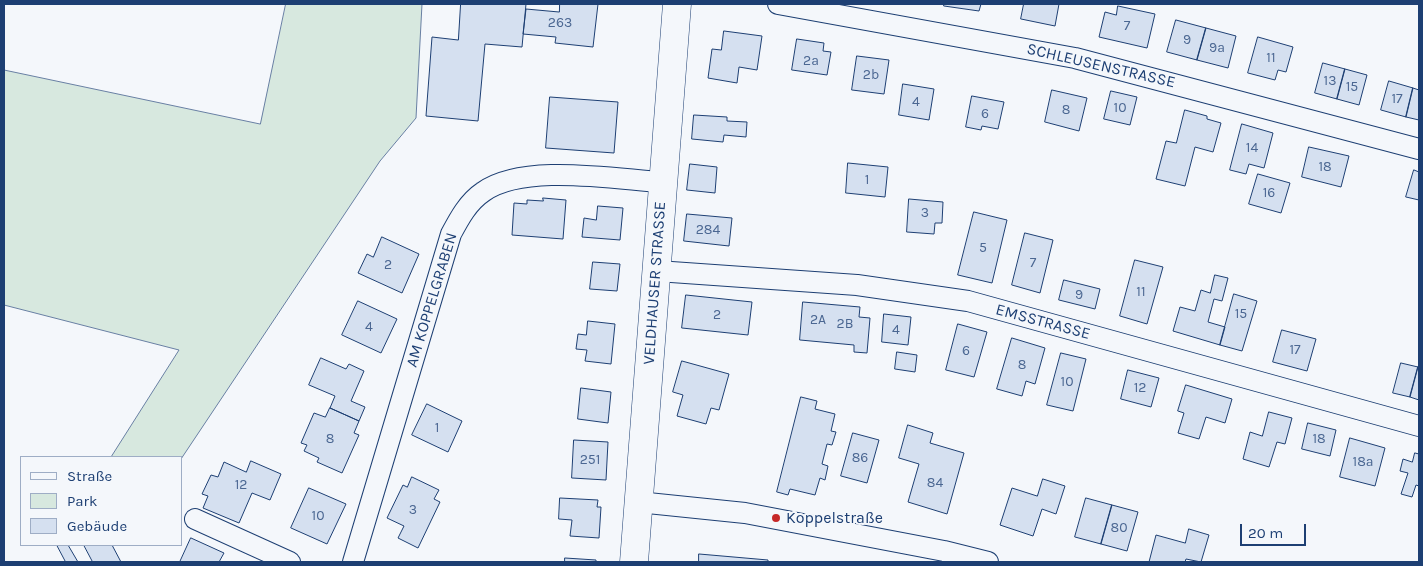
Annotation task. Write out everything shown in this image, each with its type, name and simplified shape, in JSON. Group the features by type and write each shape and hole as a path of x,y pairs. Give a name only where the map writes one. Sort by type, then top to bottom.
{"street":[{"name":"VELDHAUSER STRASSE","path":"634,562 677,4"},
{"name":"SCHLEUSENSTRASSE","path":"778,4 1075,58 1419,149"},
{"name":"AM KOPPELGRABEN","path":"353,562 451,234 463,212 483,192 503,182 525,176 567,175 662,182"},
{"name":"EMSSTRASSE","path":"657,271 857,285 968,302 1419,426"},
{"path":"638,502 745,513 944,551 988,562"},
{"path":"196,519 290,562"}],"green space":[{"path":"286,4 422,4 416,118 380,161 182,458 182,456 112,456 179,350 4,305 4,70 260,124"}],"building":[{"path":"461,4 526,4 522,47 485,44 478,121 426,116 432,37 458,40"},
{"path":"560,4 598,4 593,47 555,43 556,37 523,34 526,9 559,12"},
{"path":"944,4 981,4 979,11 944,6"},
{"path":"1024,4 1059,4 1055,26 1021,19"},
{"path":"1118,6 1155,14 1147,48 1099,37 1105,12 1116,15"},
{"path":"1176,20 1206,28 1197,60 1167,52"},
{"path":"1206,28 1236,36 1228,68 1197,60"},
{"path":"724,31 762,36 757,70 739,67 737,83 708,78 712,49 721,50"},
{"path":"1258,37 1293,47 1286,72 1278,70 1275,80 1248,73"},
{"path":"797,39 824,43 823,51 831,52 827,75 792,70"},
{"path":"857,56 889,60 884,94 852,90"},
{"path":"1323,63 1345,69 1337,99 1315,93"},
{"path":"1345,69 1367,75 1359,105 1337,99"},
{"path":"1389,81 1413,88 1406,117 1381,110"},
{"path":"903,84 934,89 929,120 899,115"},
{"path":"1413,88 1419,90 1419,120 1406,117"},
{"path":"1052,90 1087,98 1079,131 1045,122"},
{"path":"1111,91 1137,97 1130,125 1104,119"},
{"path":"972,96 1004,102 998,129 982,126 981,130 966,127"},
{"path":"550,97 618,102 614,153 546,148"},
{"path":"1185,110 1207,116 1207,119 1221,123 1213,152 1195,147 1185,186 1156,179 1166,141 1176,143"},
{"path":"694,115 727,117 727,121 747,122 746,137 724,135 723,142 692,139"},
{"path":"1242,124 1273,133 1264,168 1249,164 1246,174 1230,170"},
{"path":"1309,147 1349,156 1341,187 1302,177"},
{"path":"848,163 888,167 885,197 846,193"},
{"path":"690,164 717,167 715,193 687,190"},
{"path":"1414,170 1419,172 1419,200 1406,197"},
{"path":"1258,174 1290,183 1281,213 1249,204"},
{"path":"543,198 566,200 563,239 512,235 514,203 527,204 527,200 543,201"},
{"path":"909,199 943,202 942,223 935,223 934,234 907,232"},
{"path":"598,206 623,208 620,240 582,237 584,218 596,220"},
{"path":"974,212 1007,220 992,283 958,275"},
{"path":"687,214 732,218 729,246 684,241"},
{"path":"1025,233 1053,240 1040,293 1012,285"},
{"path":"382,237 419,254 402,293 358,273 367,254 373,257"},
{"path":"1135,260 1163,267 1147,324 1120,316"},
{"path":"593,262 620,264 617,291 590,289"},
{"path":"1215,275 1228,278 1222,301 1214,299 1208,322 1225,327 1220,345 1173,331 1180,307 1195,311 1201,290 1210,293"},
{"path":"1064,280 1100,289 1095,309 1059,300"},
{"path":"1234,294 1257,301 1242,351 1220,345"},
{"path":"686,295 752,302 748,335 682,328"},
{"path":"358,301 397,319 381,353 342,335"},
{"path":"803,302 860,307 859,317 870,318 867,353 854,352 854,345 800,340"},
{"path":"884,314 911,317 908,345 882,342"},
{"path":"588,321 615,324 611,364 585,361 587,350 576,349 578,334 586,335"},
{"path":"958,324 987,332 974,377 946,370"},
{"path":"1282,330 1316,339 1307,371 1273,362"},
{"path":"1012,338 1045,348 1035,384 1026,381 1022,396 997,389"},
{"path":"897,352 917,355 915,372 895,369"},
{"path":"1061,353 1086,359 1073,411 1047,405"},
{"path":"321,358 346,369 349,364 364,371 351,401 365,407 359,421 330,408 335,396 309,385"},
{"path":"682,361 729,374 719,410 711,408 706,424 677,416 683,395 673,392"},
{"path":"1401,363 1418,367 1410,397 1393,393"},
{"path":"1419,368 1419,400 1410,397"},
{"path":"1128,370 1159,378 1151,407 1121,399"},
{"path":"1186,385 1232,399 1225,423 1206,417 1199,439 1178,433 1184,413 1178,411"},
{"path":"581,388 611,392 608,423 578,419"},
{"path":"801,397 817,401 815,409 835,414 831,431 836,432 832,445 827,444 822,464 828,466 825,480 820,478 815,495 790,489 788,495 777,492"},
{"path":"427,404 462,421 448,452 412,435"},
{"path":"330,408 359,421 354,433 359,435 342,473 317,462 319,458 304,451 307,445 301,443 314,413 325,417"},
{"path":"1269,412 1292,418 1285,444 1277,442 1269,467 1243,459 1250,432 1262,436"},
{"path":"1308,423 1336,430 1330,456 1302,449"},
{"path":"908,425 933,433 930,443 964,453 947,514 908,502 919,464 899,458"},
{"path":"853,433 879,440 867,483 841,476"},
{"path":"1350,438 1385,448 1375,486 1340,477"},
{"path":"574,440 608,442 606,480 572,478"},
{"path":"1415,453 1419,454 1419,486 1416,485 1412,497 1401,494 1408,473 1400,471 1403,459 1412,462"},
{"path":"251,461 281,474 270,500 252,493 239,523 203,508 208,496 202,494 211,475 218,477 224,462 246,472"},
{"path":"412,477 439,490 434,499 440,502 418,548 398,538 404,526 387,518 403,485 407,487"},
{"path":"1043,479 1065,486 1056,514 1042,509 1033,536 1000,525 1012,488 1037,496"},
{"path":"309,488 346,504 327,544 291,528"},
{"path":"560,498 598,500 597,507 601,507 599,538 570,536 572,520 559,519"},
{"path":"1086,498 1112,505 1101,544 1075,537"},
{"path":"1112,505 1138,512 1127,551 1101,544"},
{"path":"1189,529 1209,535 1201,562 1186,559 1185,562 1149,562 1156,535 1185,543"},
{"path":"191,538 224,553 219,562 180,562"},
{"path":"58,546 69,546 78,562 66,562"},
{"path":"85,546 113,546 121,562 93,562"},
{"path":"699,554 768,560 768,562 699,562"},
{"path":"565,558 596,560 596,562 565,562"}],"place":[{"name":"Koppelstraße","path":"776,518"}]}
